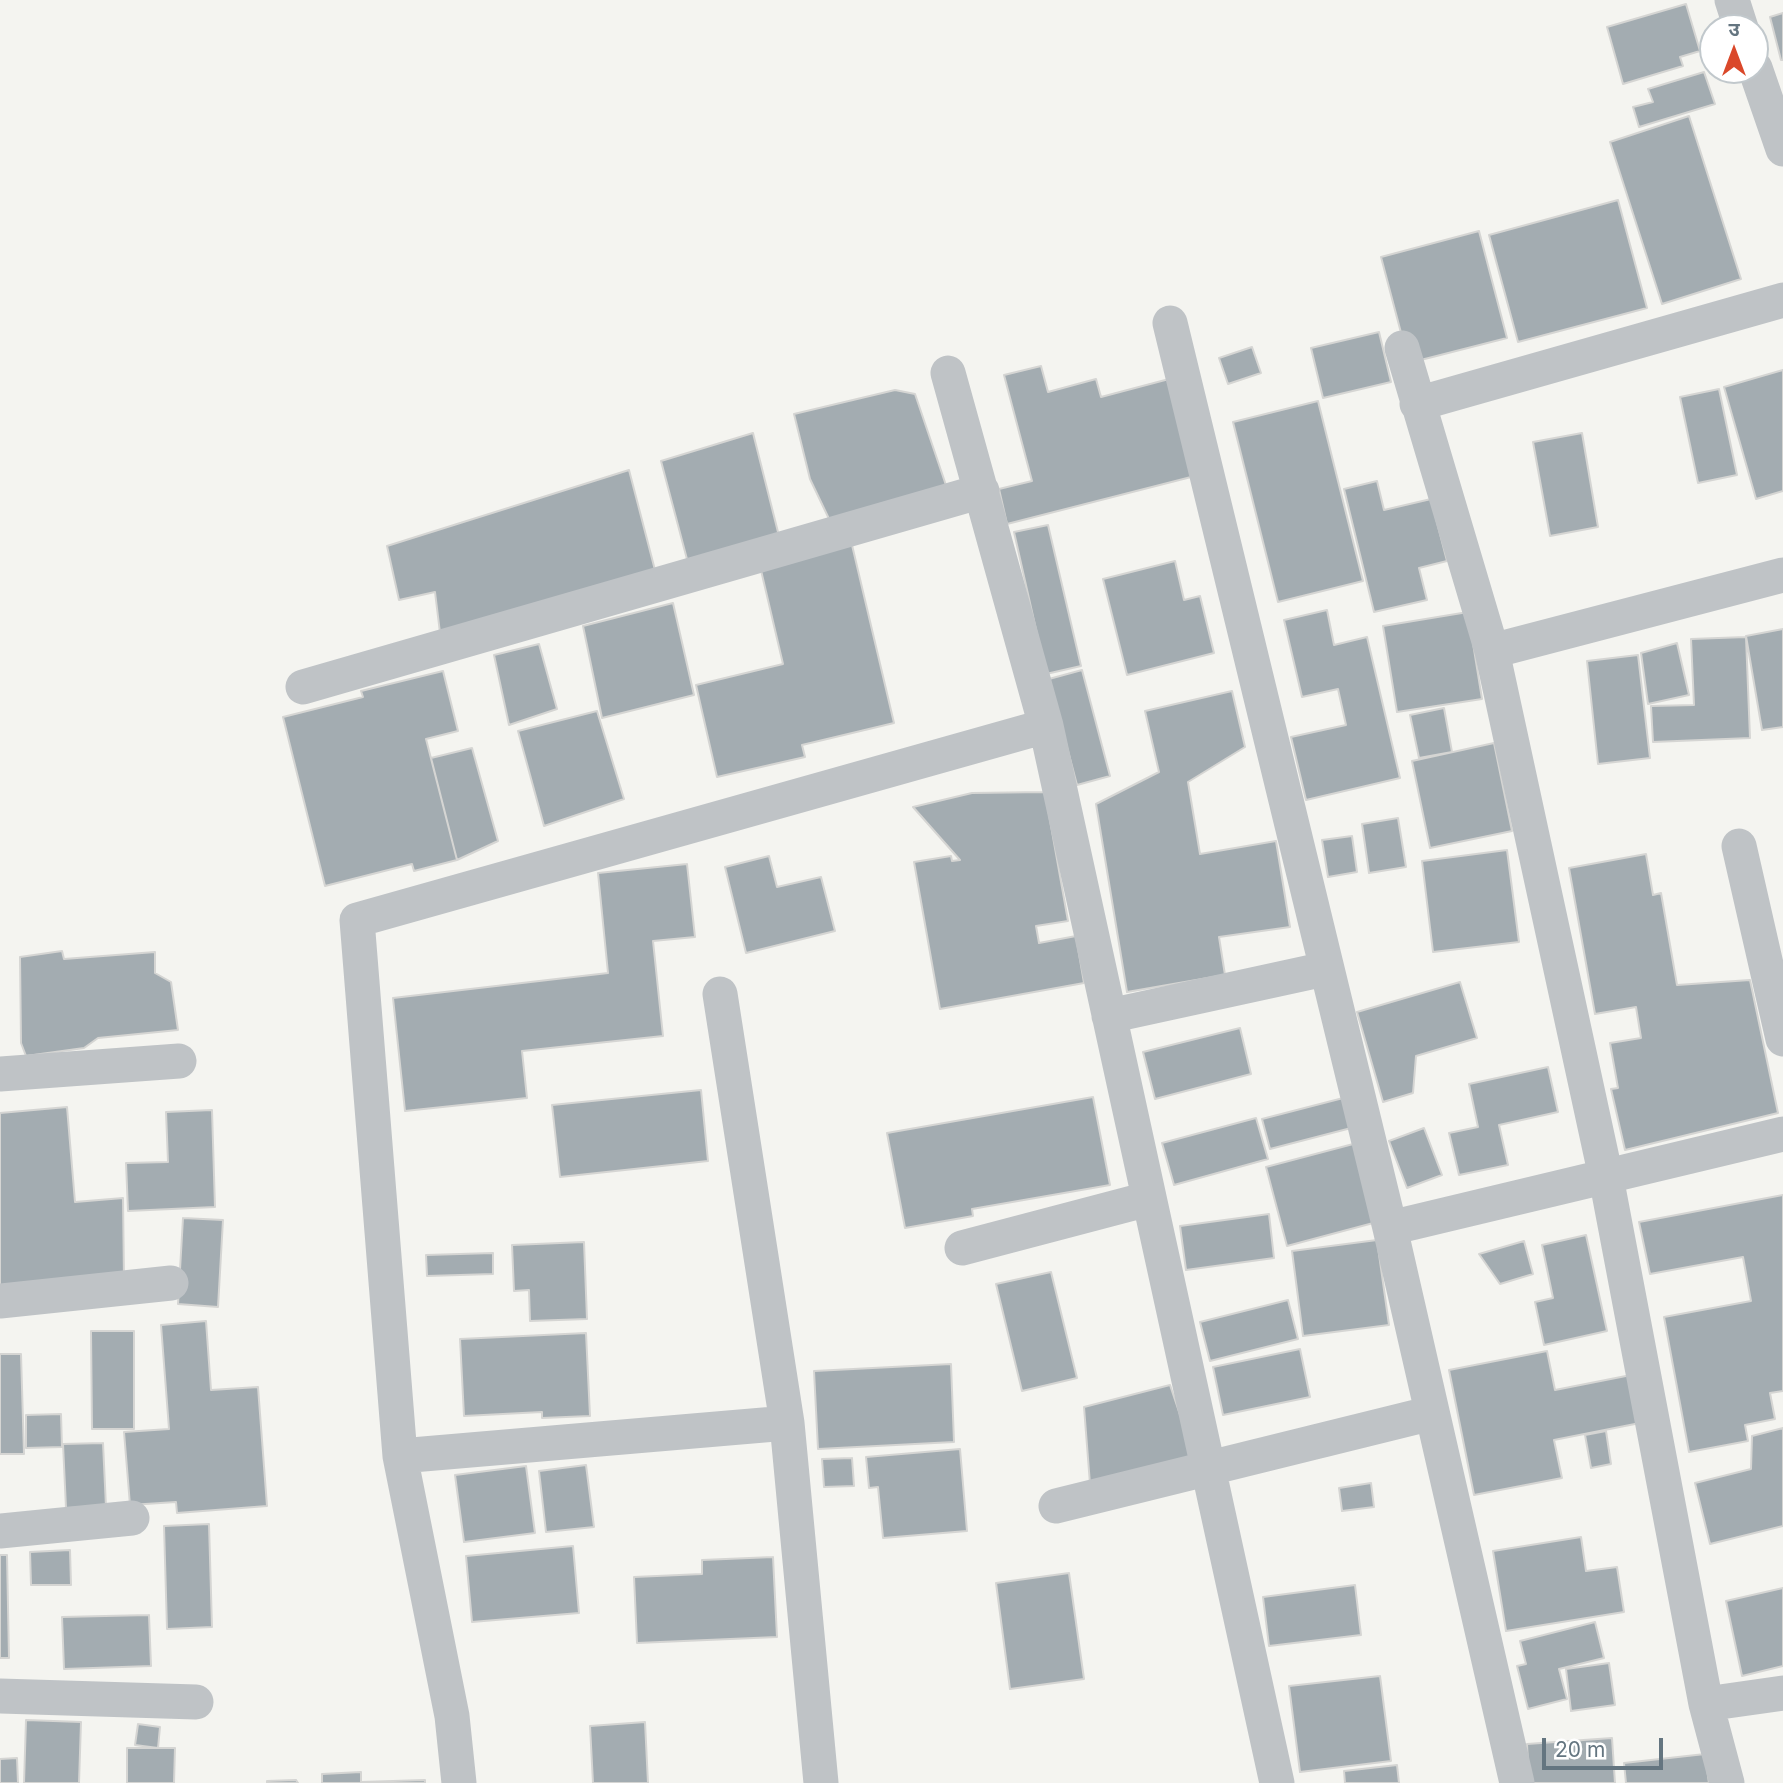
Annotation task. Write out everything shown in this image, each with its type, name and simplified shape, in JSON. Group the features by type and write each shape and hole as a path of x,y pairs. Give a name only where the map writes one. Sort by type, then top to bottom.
{"street":[{"path":"1761,84 1783,149"},
{"path":"1417,404 1783,300"},
{"path":"1170,323 1325,970 1390,1228 1517,1783"},
{"path":"1402,348 1492,650 1606,1177 1706,1704 1727,1783"},
{"path":"948,373 1046,726 1277,1783"},
{"path":"303,687 982,491"},
{"path":"1492,650 1783,575"},
{"path":"459,1783 452,1716 400,1455 357,920 1046,726"},
{"path":"1739,846 1783,1040"},
{"path":"1109,1016 1325,970"},
{"path":"720,993 787,1423 821,1783"},
{"path":"0,1074 179,1061"},
{"path":"1390,1228 1783,1133"},
{"path":"962,1248 1148,1199"},
{"path":"0,1301 171,1283"},
{"path":"1055,1506 1207,1471 1432,1413"},
{"path":"400,1455 787,1423"},
{"path":"0,1531 132,1518"},
{"path":"1706,1704 1783,1693"},
{"path":"0,1696 196,1702"}],"building":[{"path":"1686,4 1699,51 1680,57 1683,66 1623,84 1607,27"},
{"path":"1783,13 1783,60 1781,60 1770,17"},
{"path":"1699,74 1699,84 1708,84 1715,104 1639,127 1633,107 1653,102 1648,89"},
{"path":"1689,116 1741,279 1662,304 1610,142"},
{"path":"1618,200 1647,308 1518,342 1489,235"},
{"path":"1479,231 1507,338 1409,363 1381,257"},
{"path":"1379,332 1391,382 1323,398 1311,348"},
{"path":"1252,347 1261,373 1228,384 1219,358"},
{"path":"1041,366 1048,392 1096,379 1101,397 1169,379 1195,476 1007,524 999,489 1032,481 1004,375"},
{"path":"1783,370 1783,491 1756,499 1724,387"},
{"path":"1719,389 1737,475 1698,483 1680,397"},
{"path":"895,390 915,394 950,497 831,523 810,479 794,414"},
{"path":"1318,401 1363,581 1278,602 1233,422"},
{"path":"753,433 780,540 688,563 661,461"},
{"path":"1582,433 1598,527 1550,536 1533,442"},
{"path":"629,470 656,574 441,641 435,592 399,600 387,546"},
{"path":"1377,481 1384,510 1431,499 1447,561 1419,568 1427,600 1374,612 1344,489"},
{"path":"1048,525 1081,666 1046,674 1014,532"},
{"path":"852,545 894,723 802,745 805,757 717,777 696,685 783,664 760,566"},
{"path":"1175,561 1184,600 1200,596 1214,653 1127,675 1103,579"},
{"path":"673,603 694,695 602,718 583,626"},
{"path":"1327,610 1334,645 1367,637 1400,778 1306,800 1291,737 1346,725 1338,689 1302,697 1284,620"},
{"path":"1468,612 1482,699 1397,712 1383,626"},
{"path":"1783,629 1783,727 1762,730 1746,636"},
{"path":"1746,637 1750,738 1653,742 1651,706 1694,705 1691,639"},
{"path":"1677,643 1689,695 1648,704 1641,653"},
{"path":"539,644 557,709 509,725 494,655"},
{"path":"1638,655 1650,758 1598,764 1587,661"},
{"path":"1082,670 1110,776 1077,785 1049,679"},
{"path":"443,671 458,731 426,739 457,860 414,871 412,864 325,886 283,717 363,697 361,691"},
{"path":"1232,691 1245,747 1188,782 1200,854 1276,841 1290,927 1219,937 1225,975 1127,992 1096,804 1159,772 1145,711"},
{"path":"1444,708 1452,752 1419,758 1410,715"},
{"path":"597,711 624,799 544,826 518,731"},
{"path":"1494,743 1512,831 1430,848 1412,761"},
{"path":"472,748 498,841 457,860 431,758"},
{"path":"1045,792 1068,921 1036,926 1039,943 1076,936 1084,983 940,1009 914,862 951,856 952,861 960,860 913,807 972,793"},
{"path":"1398,818 1406,867 1369,873 1362,824"},
{"path":"1352,836 1357,872 1328,877 1322,840"},
{"path":"1507,850 1519,942 1433,952 1422,861"},
{"path":"1646,854 1653,895 1661,893 1677,985 1750,980 1778,1113 1625,1150 1611,1089 1618,1088 1610,1043 1641,1038 1636,1007 1595,1014 1569,868"},
{"path":"769,856 777,887 821,877 835,931 746,953 725,867"},
{"path":"687,864 695,937 653,941 663,1036 522,1051 527,1098 405,1111 393,998 608,973 598,873"},
{"path":"62,951 64,959 155,952 155,973 171,982 178,1030 98,1038 84,1048 26,1056 21,1043 20,957"},
{"path":"1460,982 1477,1038 1416,1056 1413,1093 1383,1102 1357,1012"},
{"path":"1240,1028 1251,1074 1155,1099 1143,1052"},
{"path":"1548,1067 1558,1112 1499,1125 1508,1165 1459,1175 1449,1133 1478,1127 1469,1084"},
{"path":"701,1090 708,1161 560,1177 552,1105"},
{"path":"1093,1097 1110,1185 972,1209 973,1216 905,1228 887,1133"},
{"path":"1347,1097 1355,1127 1270,1149 1262,1119"},
{"path":"67,1107 75,1202 123,1198 124,1280 0,1289 0,1113"},
{"path":"212,1110 215,1207 128,1211 126,1163 168,1162 166,1112"},
{"path":"1256,1118 1268,1159 1174,1185 1162,1143"},
{"path":"1424,1128 1442,1175 1407,1188 1389,1141"},
{"path":"1357,1143 1377,1222 1287,1246 1266,1167"},
{"path":"1783,1195 1783,1391 1770,1393 1775,1419 1745,1425 1748,1441 1689,1452 1664,1317 1751,1301 1743,1257 1650,1274 1639,1222"},
{"path":"1269,1214 1274,1258 1186,1270 1180,1226"},
{"path":"183,1218 223,1220 218,1307 178,1304"},
{"path":"1586,1235 1607,1331 1544,1345 1535,1302 1553,1298 1542,1245"},
{"path":"1377,1240 1389,1325 1303,1336 1292,1251"},
{"path":"1524,1241 1533,1274 1500,1284 1479,1254"},
{"path":"584,1242 587,1319 530,1321 529,1290 514,1291 512,1245"},
{"path":"493,1253 493,1274 427,1276 426,1255"},
{"path":"1051,1272 1077,1378 1022,1391 996,1284"},
{"path":"1288,1300 1298,1339 1210,1361 1200,1322"},
{"path":"206,1321 211,1390 258,1387 267,1506 177,1513 176,1502 130,1505 124,1432 169,1429 161,1325"},
{"path":"91,1331 134,1331 134,1429 92,1429"},
{"path":"586,1333 590,1416 542,1418 542,1412 464,1416 460,1339"},
{"path":"1300,1349 1310,1397 1223,1415 1213,1367"},
{"path":"1547,1351 1555,1390 1636,1374 1645,1422 1554,1440 1562,1478 1474,1495 1449,1370"},
{"path":"0,1354 21,1354 24,1454 0,1454"},
{"path":"951,1364 954,1442 818,1449 814,1371"},
{"path":"1170,1385 1197,1465 1090,1484 1084,1407"},
{"path":"61,1414 62,1447 26,1448 26,1415"},
{"path":"1783,1428 1783,1526 1710,1544 1695,1483 1751,1469 1752,1436"},
{"path":"1606,1431 1611,1464 1591,1468 1585,1435"},
{"path":"103,1443 106,1507 66,1508 63,1444"},
{"path":"960,1449 967,1531 883,1538 878,1487 869,1488 866,1457"},
{"path":"852,1458 854,1486 824,1487 822,1459"},
{"path":"586,1465 594,1527 546,1532 539,1471"},
{"path":"526,1466 535,1533 464,1542 455,1475"},
{"path":"1371,1483 1374,1507 1342,1511 1339,1488"},
{"path":"209,1524 212,1627 167,1629 164,1526"},
{"path":"1581,1537 1586,1571 1617,1567 1624,1612 1506,1631 1493,1551"},
{"path":"573,1546 579,1613 472,1622 466,1556"},
{"path":"70,1550 71,1585 31,1585 30,1552"},
{"path":"0,1555 7,1555 9,1658 0,1658"},
{"path":"773,1557 777,1637 637,1643 634,1577 702,1574 702,1560"},
{"path":"1069,1573 1084,1679 1010,1689 996,1583"},
{"path":"1355,1585 1361,1635 1269,1646 1263,1597"},
{"path":"1783,1588 1783,1666 1742,1676 1726,1601"},
{"path":"149,1615 151,1666 64,1669 62,1617"},
{"path":"1595,1622 1604,1658 1559,1669 1567,1699 1528,1709 1517,1666 1526,1664 1520,1641"},
{"path":"1609,1663 1615,1705 1571,1711 1566,1669"},
{"path":"1380,1676 1391,1761 1300,1772 1289,1686"},
{"path":"26,1720 81,1722 79,1783 24,1783"},
{"path":"645,1722 648,1783 593,1783 590,1726"},
{"path":"138,1724 160,1727 158,1748 135,1745"},
{"path":"1612,1738 1615,1783 1529,1783 1527,1744"},
{"path":"127,1748 175,1748 174,1783 127,1783"},
{"path":"1705,1754 1709,1783 1626,1783 1624,1763"},
{"path":"17,1758 18,1783 0,1783 0,1759"},
{"path":"1397,1765 1399,1783 1345,1783 1344,1771"},
{"path":"361,1772 361,1782 425,1780 425,1783 322,1783 322,1774"},
{"path":"296,1780 298,1783 267,1783 267,1781"}]}
